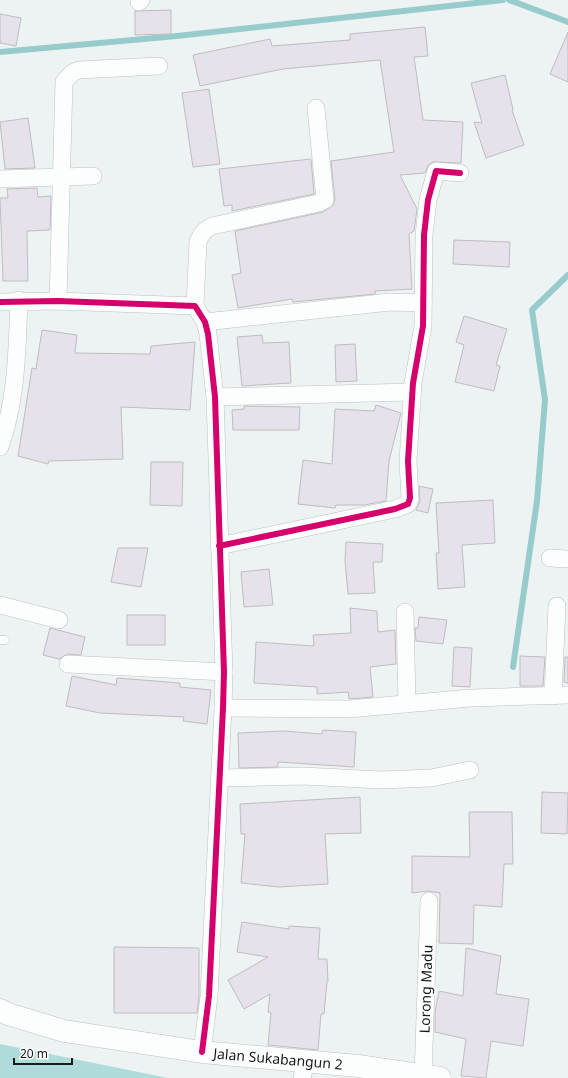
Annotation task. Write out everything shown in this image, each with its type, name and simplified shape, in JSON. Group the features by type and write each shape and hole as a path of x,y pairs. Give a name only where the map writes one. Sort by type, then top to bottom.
{"street":[{"path":"58,301 64,82 68,76 79,70 159,66"},
{"path":"202,1052 208,996 220,778 224,672 215,397 208,334 205,322 195,306 198,242 201,234 212,226 318,204 324,200 316,108"},
{"path":"219,546 404,506 410,498 408,461 412,392 423,326 424,235 428,200 436,171 460,173"},
{"path":"0,179 92,176"},
{"path":"0,302 20,300 195,306"},
{"path":"0,447 6,405 15,384 20,300"},
{"path":"205,322 390,302 423,303"},
{"path":"215,397 412,392"},
{"path":"550,558 568,559"},
{"path":"0,605 59,620"},
{"path":"223,708 349,709 512,697 560,696 558,606"},
{"path":"405,612 408,704"},
{"path":"68,664 224,672"},
{"path":"220,778 303,776 381,780 431,778 470,770"},
{"name":"Lorong Madu","path":"429,901 431,1077"},
{"name":"Jalan Sukabangun 2","path":"0,1010 8,1014 64,1031 202,1052 304,1070 358,1066 431,1077"}],"shaded area":[{"path":"0,1044 168,1078 0,1078"}],"building":[{"path":"171,10 171,34 135,35 135,11"},
{"path":"0,14 21,18 16,46 0,43"},
{"path":"425,27 428,56 414,57 423,120 463,122 461,163 433,162 428,165 425,173 400,175 417,209 414,231 409,234 412,289 375,291 375,294 293,302 292,299 238,308 232,275 241,273 235,231 323,212 333,205 335,199 331,161 394,152 380,60 283,69 200,86 193,55 270,39 272,46 350,40 350,34"},
{"path":"568,32 568,82 550,74"},
{"path":"505,75 512,110 524,145 486,158 474,122 482,123 471,83"},
{"path":"209,89 220,164 193,167 182,93"},
{"path":"28,118 35,168 5,169 0,122"},
{"path":"311,159 314,194 232,211 232,205 224,206 219,169"},
{"path":"37,188 38,197 51,196 50,230 27,231 28,281 3,281 0,198 8,198 7,189"},
{"path":"454,240 510,242 509,267 453,264"},
{"path":"464,316 507,329 496,365 500,366 494,391 455,382 464,345 456,342"},
{"path":"42,330 77,335 75,353 150,354 151,346 195,342 190,410 121,407 123,459 49,461 48,464 18,456 32,368 36,369"},
{"path":"262,335 263,343 289,342 291,383 242,386 237,337"},
{"path":"355,344 357,381 336,382 335,345"},
{"path":"376,405 401,413 389,461 386,501 364,505 336,505 335,508 298,504 303,460 332,464 335,409 374,411"},
{"path":"244,406 300,407 299,430 233,430 232,410 244,409"},
{"path":"151,462 183,462 182,506 150,505"},
{"path":"419,486 433,489 428,513 416,510 420,501"},
{"path":"493,500 495,543 462,545 465,587 438,589 436,553 439,553 436,503"},
{"path":"346,542 383,544 382,562 373,562 375,593 348,594 345,560"},
{"path":"118,548 148,548 141,587 111,582"},
{"path":"269,569 273,605 244,607 241,572"},
{"path":"350,608 377,611 378,632 395,630 396,664 370,667 373,697 349,699 348,692 317,694 317,687 254,683 256,642 314,646 313,635 351,633"},
{"path":"127,615 165,615 165,645 127,645"},
{"path":"419,617 447,620 443,644 416,641 415,628 418,628"},
{"path":"50,628 85,637 81,655 68,654 59,659 43,655"},
{"path":"454,647 472,648 470,687 452,686"},
{"path":"520,656 545,657 543,686 520,686"},
{"path":"565,657 568,657 568,683 564,682"},
{"path":"72,676 116,685 117,678 180,683 180,687 211,690 207,724 183,721 184,717 100,713 66,706"},
{"path":"323,730 356,732 354,767 278,762 278,767 239,768 238,733 284,731 322,734"},
{"path":"542,792 568,793 567,834 541,833"},
{"path":"360,797 361,833 325,834 328,884 279,887 241,883 245,834 241,834 240,804"},
{"path":"469,812 512,812 513,864 504,864 502,907 474,905 473,944 439,943 440,893 429,891 412,893 412,856 470,857"},
{"path":"242,922 289,929 289,926 320,928 318,959 327,959 328,982 324,1014 321,1014 318,1050 268,1045 271,1013 268,1012 270,994 244,1009 228,980 268,957 237,952"},
{"path":"114,947 199,948 199,997 197,1013 114,1013"},
{"path":"466,948 501,956 496,994 529,999 523,1046 491,1041 486,1078 461,1076 466,1039 435,1032 435,1012 439,991 463,996"}],"waterway":[{"path":"0,52 177,36 503,0"},
{"path":"509,0 568,22"},
{"path":"513,667 537,501 545,400 532,310 568,275"}],"cycle path":[{"path":"219,546 395,509 408,504 410,498 408,461 413,383 423,326 424,235 428,200 436,171 460,173"},
{"path":"0,302 58,301 195,306 205,322 208,334 215,397 224,672 209,996 202,1052"}]}
